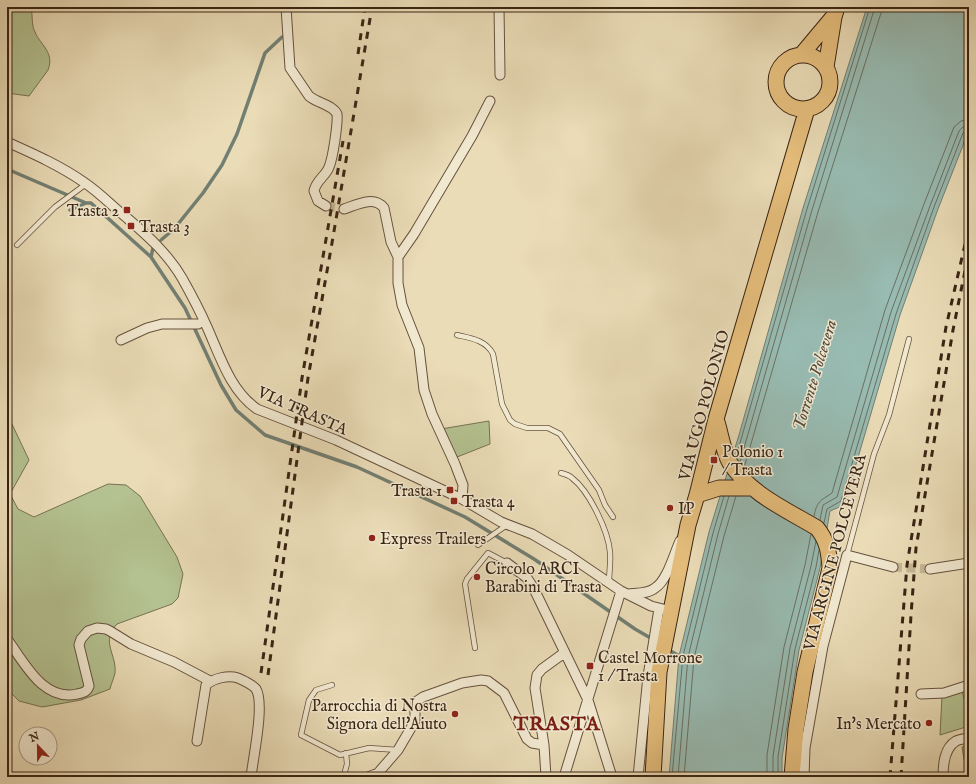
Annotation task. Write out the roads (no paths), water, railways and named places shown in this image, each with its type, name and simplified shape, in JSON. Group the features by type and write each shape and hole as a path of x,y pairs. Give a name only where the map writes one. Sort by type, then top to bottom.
{"main road":[{"name":"VIA UGO POLONIO","path":"798,142 790,106 782,100 775,84 776,75 786,60 802,54 836,12"},
{"name":"VIA UGO POLONIO","path":"653,777 659,672 656,659 664,615 688,525 701,494 716,419 807,109 819,103 828,93 830,80 826,67 836,12"},
{"path":"802,54 812,56 820,60 826,67"},
{"path":"790,106 798,109 807,109"},
{"path":"716,419 723,445 730,462 751,488 818,528 824,537 829,553 830,568 805,672 796,729 792,777"},
{"path":"701,494 719,488 751,488"}],"street":[{"path":"286,7 290,68 309,96 334,109 337,114 331,162 327,172 316,184 314,191 318,201 326,206"},
{"path":"498,7 500,76"},
{"path":"398,257 414,234 472,136 490,101"},
{"name":"VIA TRASTA","path":"7,142 54,164 86,183 152,239 182,278 202,324 235,387 246,401 257,409 336,440 462,499 504,527 532,534 568,555 609,583 622,594 651,606 664,615"},
{"path":"344,209 370,202 381,204 384,208 391,242 398,257 398,283 406,316 419,348 424,390 432,414 463,485 462,499"},
{"path":"121,340 151,327 169,323 202,324"},
{"path":"564,777 622,594 644,592 656,588 667,574 673,556 688,525"},
{"path":"847,555 893,567"},
{"name":"VIA ARGINE POLCEVERA","path":"804,777 806,748 823,646 847,555"},
{"path":"507,563 527,578 533,587 588,700 612,777"},
{"path":"930,570 969,563"},
{"path":"7,639 36,679 44,686 61,695 72,695 88,690 79,645 88,631 97,628 110,631 131,644 174,662 210,681"},
{"path":"546,777 544,745 535,688 537,675 542,669 564,653"},
{"path":"638,777 648,676 656,659"},
{"path":"197,741 206,685 210,681 225,677 236,678 249,683 259,694 260,706 252,777"},
{"path":"368,777 378,773 398,750 415,721 415,706 417,701 423,697 462,683 485,680 504,693 527,740 532,743 544,745"},
{"path":"921,694 944,693 969,685"},
{"path":"943,777 943,765 950,746 957,741 969,738"}],"lane":[{"path":"17,245 55,207 86,183"},
{"path":"457,335 476,340 491,349 502,404 510,420 515,424 527,428 548,428 560,434 599,490 605,505 613,517"},
{"name":"VIA ARGINE POLCEVERA","path":"847,555 874,454 890,415 909,339"},
{"path":"561,473 572,477 594,507 606,536 610,552 609,583"},
{"path":"478,545 504,527"},
{"path":"475,648 465,584 467,579 488,553 507,563"},
{"path":"332,685 316,690 309,700 301,735 340,755 369,748 398,750"},
{"path":"344,777 347,764 346,753"}],"water":[{"name":"Torrente Polcevera","path":"867,7 969,7 969,130 938,209 900,315 844,505 830,511 820,568 799,650 782,758 782,777 669,777 679,656 709,532 739,435 803,208"}],"waterway":[{"path":"161,240 174,229 203,193 222,165 237,134 265,53 282,37"},
{"path":"7,169 86,203 91,203 151,257 185,308 221,385 236,410 265,435 357,467 465,517 534,559 635,629 654,640"},
{"path":"70,210 86,203"},
{"path":"151,257 153,248"},
{"path":"667,649 683,658"}],"tunnel":[{"path":"326,206 344,209"},
{"path":"893,567 930,569"}],"railway":[{"path":"358,54 365,7"},
{"path":"268,675 308,378 372,7"},
{"path":"261,673 302,378 343,141"},
{"path":"890,777 907,565 946,327 969,227"},
{"path":"901,777 916,548 953,330 966,266"}],"place":[{"name":"Trasta 2","path":"127,210"},
{"name":"Trasta 3","path":"131,226"},
{"name":"Polonio 1 / Trasta","path":"714,460"},
{"name":"Trasta 1","path":"450,490"},
{"name":"Trasta 4","path":"454,501"},
{"name":"IP","path":"670,508"},
{"name":"Express Trailers","path":"372,538"},
{"name":"Circolo ARCI Barabini di Trasta","path":"477,577"},
{"name":"Castel Morrone 1 / Trasta","path":"590,666"},
{"name":"Parrocchia di Nostra Signora dell'Aiuto","path":"455,714"},
{"name":"In's Mercato","path":"929,723"}],"district":[{"name":"TRASTA","path":"557,723"}]}
